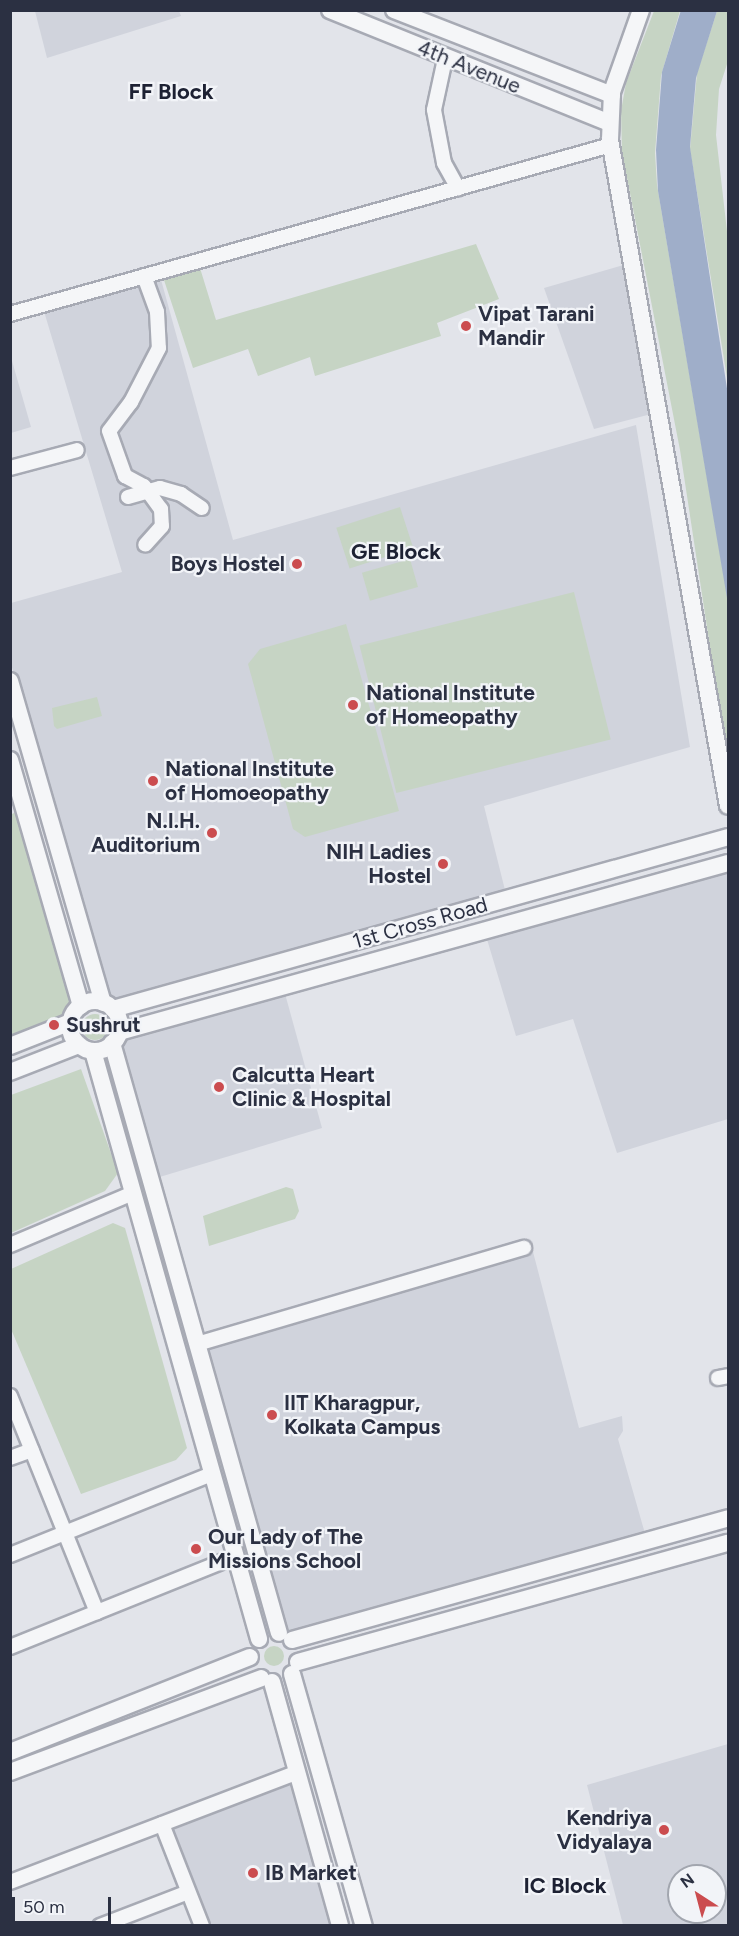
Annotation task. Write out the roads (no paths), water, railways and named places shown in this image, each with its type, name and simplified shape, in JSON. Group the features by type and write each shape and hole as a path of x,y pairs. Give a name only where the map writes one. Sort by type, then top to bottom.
{"street":[{"name":"4th Avenue","path":"394,10 612,95"},
{"path":"641,10 612,95 609,123 611,145 729,806"},
{"name":"4th Avenue","path":"336,11 445,59 609,123"},
{"path":"445,59 434,110 444,163 458,188"},
{"path":"10,314 611,145"},
{"path":"144,276 157,312 159,348 131,402 109,431 125,476 149,492 161,509 162,526 145,545"},
{"path":"10,468 77,450"},
{"path":"128,497 160,488 181,494 202,508"},
{"path":"10,681 108,1006 191,1324 285,1637 297,1647 295,1668 364,1926"},
{"path":"10,760 16,803 81,1006 71,1022 10,1046"},
{"name":"1st Cross Road","path":"108,1006 265,966 729,837"},
{"name":"1st Cross Road","path":"116,1038 273,990 729,863"},
{"path":"574,879 579,904"},
{"path":"265,966 273,990"},
{"path":"81,1006 108,1006"},
{"path":"10,1752 250,1657 259,1639 133,1193 86,1048 72,1034 71,1022"},
{"path":"10,1072 116,1038"},
{"path":"10,1245 133,1193"},
{"path":"197,1344 524,1248"},
{"path":"171,1329 191,1324"},
{"path":"10,1396 97,1612"},
{"path":"10,1458 32,1450"},
{"path":"10,1555 212,1474"},
{"path":"259,1639 285,1637 729,1518"},
{"path":"10,1772 295,1668 729,1543"},
{"path":"10,1647 236,1556"},
{"path":"250,1657 255,1673 266,1680 298,1772 340,1926"},
{"path":"10,1882 298,1772"},
{"path":"162,1824 202,1926"},
{"path":"100,1926 188,1892"}],"water":[{"path":"681,10 717,11 696,78 690,147 728,395 728,604 658,191 656,150 662,72"}],"place":[{"name":"Vipat Tarani Mandir","path":"466,326"},
{"name":"Boys Hostel","path":"297,564"},
{"name":"National Institute of Homeopathy","path":"353,705"},
{"name":"National Institute of Homoeopathy","path":"153,781"},
{"name":"N.I.H. Auditorium","path":"212,833"},
{"name":"NIH Ladies Hostel","path":"443,864"},
{"name":"Sushrut","path":"54,1025"},
{"name":"Calcutta Heart Clinic & Hospital","path":"219,1087"},
{"name":"IIT Kharagpur, Kolkata Campus","path":"272,1415"},
{"name":"Our Lady of The Missions School","path":"196,1549"},
{"name":"Kendriya Vidyalaya","path":"664,1830"},
{"name":"IB Market","path":"253,1873"}],"district":[{"name":"FF Block","path":"171,92"},
{"name":"GE Block","path":"396,552"},
{"name":"IC Block","path":"565,1886"}]}
